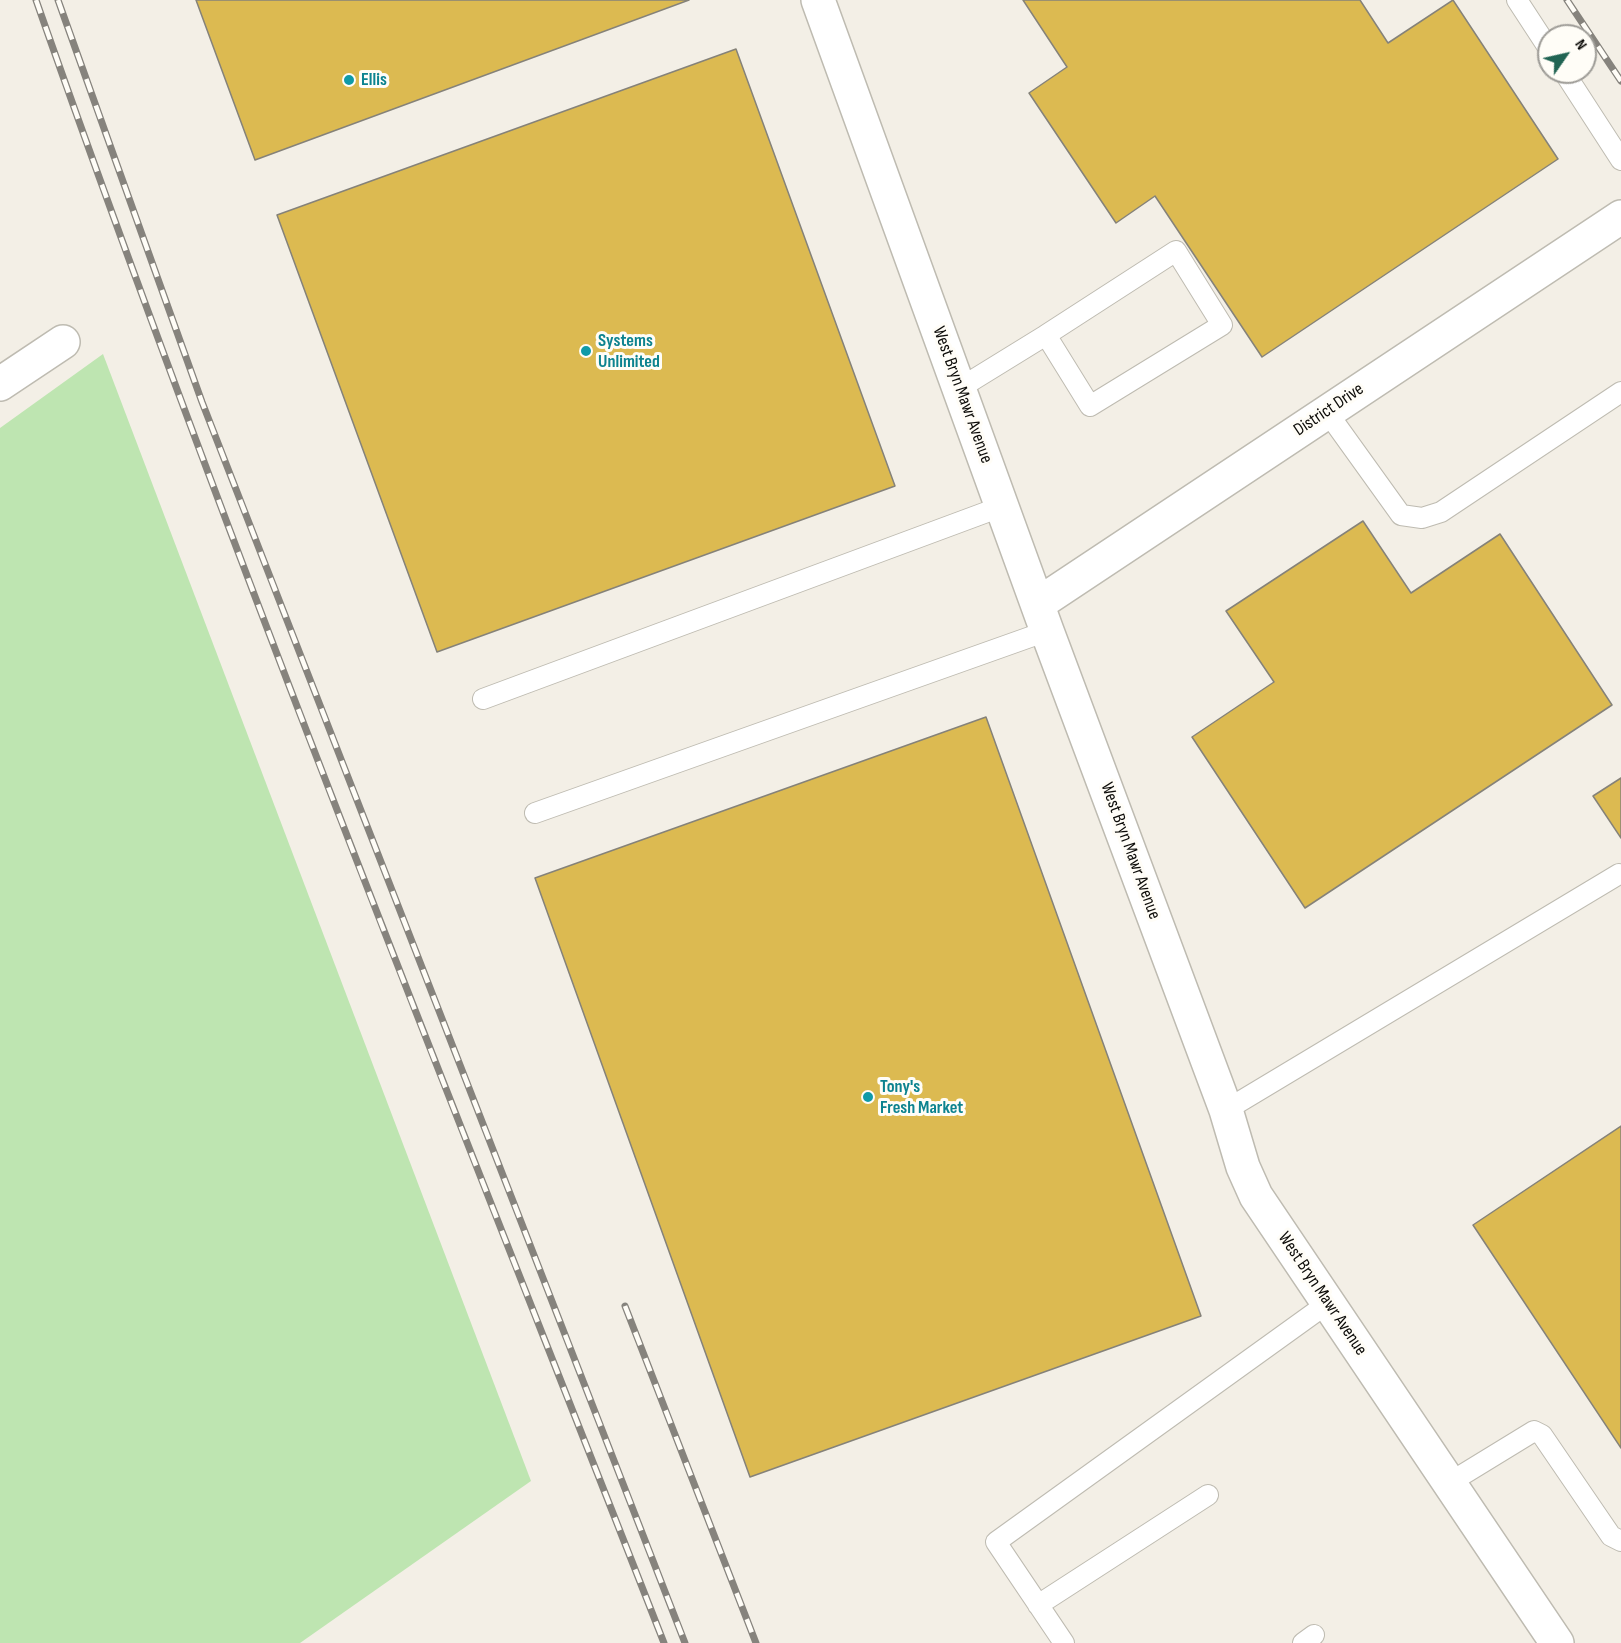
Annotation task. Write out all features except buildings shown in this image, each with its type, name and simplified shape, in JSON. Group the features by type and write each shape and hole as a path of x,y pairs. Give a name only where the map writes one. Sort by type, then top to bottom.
{"street":[{"name":"West Bryn Mawr Avenue","path":"818,0 1226,1110 1243,1167 1256,1196 1557,1643"},
{"name":"District Drive","path":"1043,617 1327,412 1621,217"},
{"path":"0,384 63,342"}],"lane":[{"path":"1517,0 1537,31"},
{"path":"1572,84 1621,160"},
{"path":"960,388 1176,251 1222,325 1090,406 1046,335"},
{"path":"1327,412 1401,515 1422,518 1441,512 1621,392"},
{"path":"483,699 1003,506"},
{"path":"535,813 1043,617"},
{"path":"1226,1110 1619,874"},
{"path":"1064,1643 996,1542 1328,1303"},
{"path":"1449,1483 1534,1431 1542,1435 1611,1536 1621,1541"},
{"path":"1038,1605 1208,1495"}],"green space":[{"path":"103,354 531,1481 300,1643 0,1643 0,428"}],"railway":[{"path":"36,0 186,413 342,824 664,1643"},
{"path":"58,0 202,402 685,1643"},
{"path":"1567,0 1621,81"},
{"path":"625,1306 756,1643"}],"place":[{"name":"Ellis","path":"349,80"},
{"name":"Systems Unlimited","path":"586,351"},
{"name":"Tony's Fresh Market","path":"868,1097"}]}
